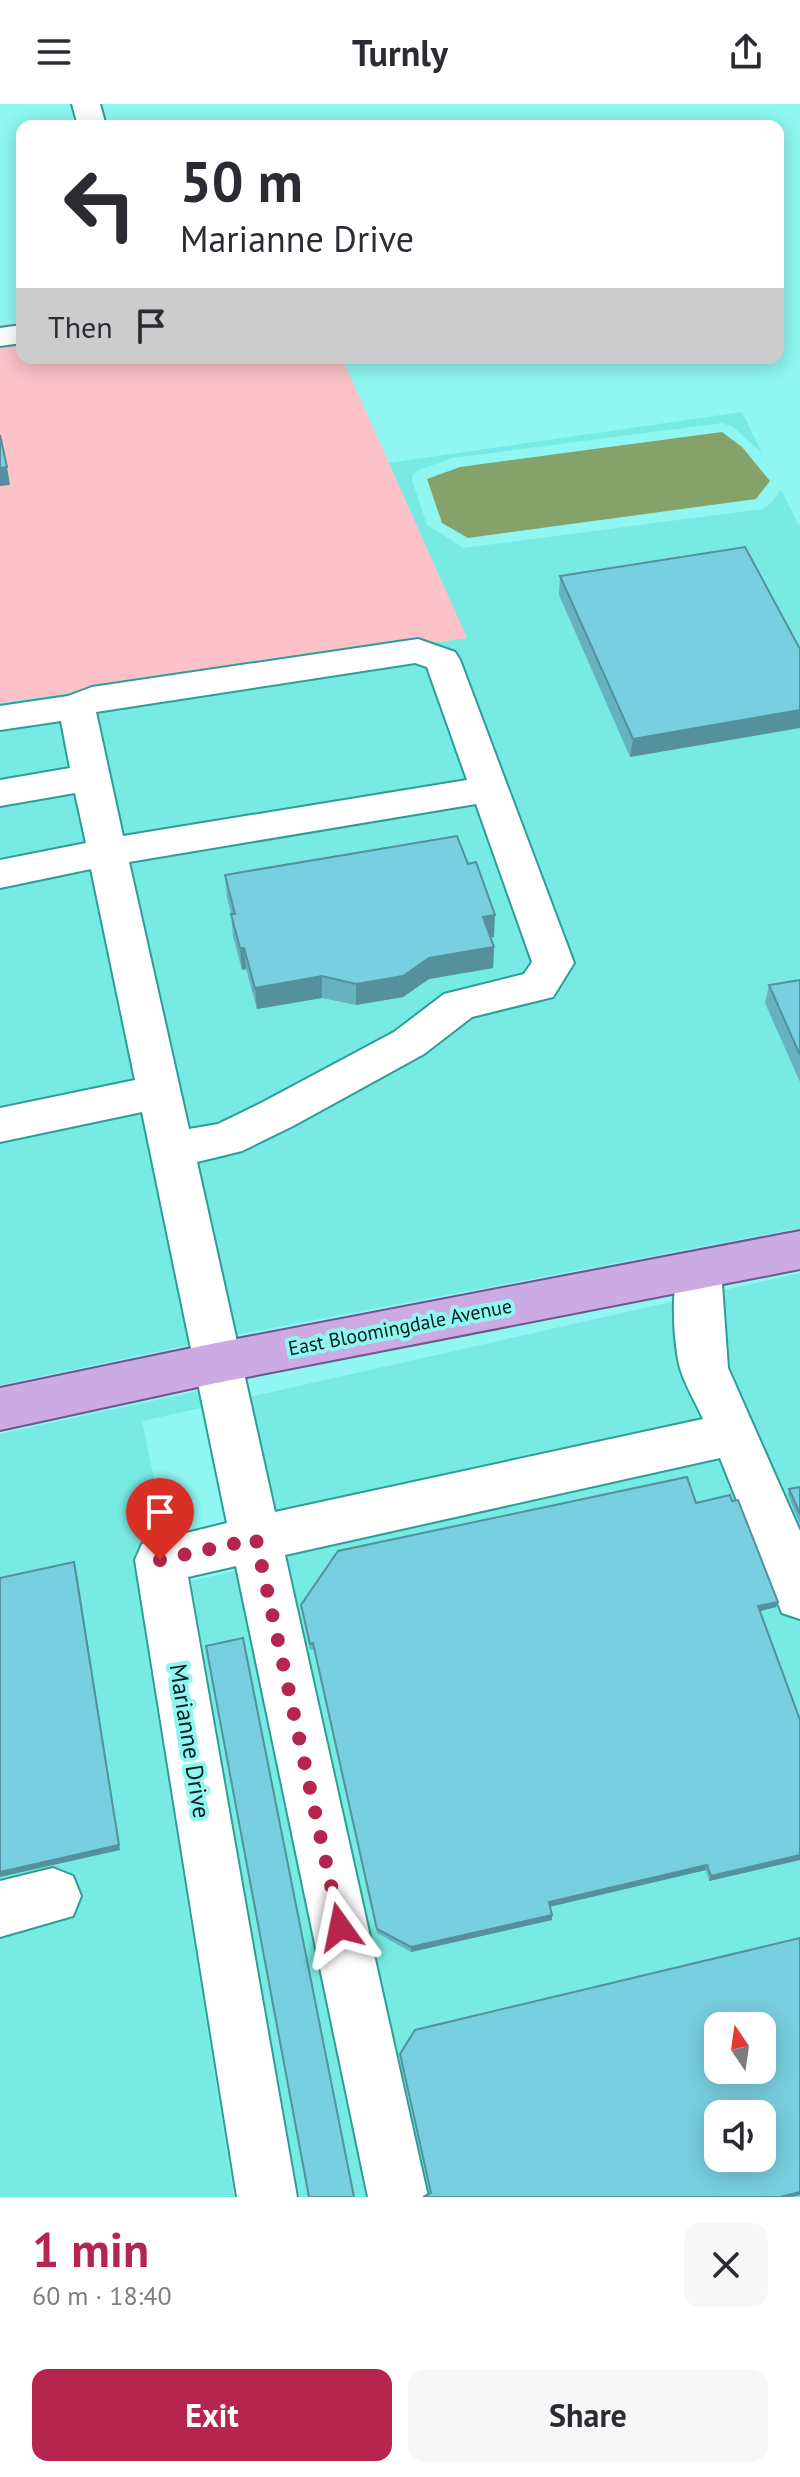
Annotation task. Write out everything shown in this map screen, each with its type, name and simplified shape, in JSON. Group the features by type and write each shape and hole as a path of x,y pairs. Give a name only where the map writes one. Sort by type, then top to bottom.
{"main road":[{"name":"East Bloomingdale Avenue","path":"0,1409 216,1363 800,1250"}],"street":[{"path":"0,718 76,707 92,699 418,651 442,660 553,963 538,986 459,1005 409,1043 278,1114 227,1139 173,1150"},
{"path":"76,707 398,2197"},
{"path":"0,793 91,777"},
{"path":"0,874 107,852 490,789"},
{"path":"4,1124 160,1092"},
{"path":"698,1270 704,1368 757,1485 800,1596"},
{"path":"256,1539 732,1434"},
{"name":"Marianne Drive","path":"256,1539 160,1560 267,2197"},
{"path":"0,1909 53,1896"}],"shaded area":[{"path":"16,324 16,364 345,364 467,638 0,703 0,325"},
{"path":"742,412 762,453 733,427 722,423 452,458 419,470 413,474 412,480 427,525 464,548 762,509 781,490 800,527 800,1228 236,1335 0,1385 0,703 466,638 388,463"},
{"path":"722,432 742,447 770,481 756,499 468,538 442,523 427,479 460,467"},
{"path":"800,1273 800,2197 299,2197 191,1581 262,1565 282,1533 250,1397"},
{"path":"198,1391 201,1408 142,1421 165,1532 155,1534 134,1566 234,2197 0,2197 0,1434"}],"building":[{"path":"0,435 7,467 0,468"},
{"path":"745,547 800,649 800,710 633,739 560,576"},
{"path":"457,836 468,864 476,862 495,915 483,917 494,947 429,958 403,976 356,984 322,976 255,988 244,948 240,948 225,875"},
{"path":"800,980 800,1055 769,985"},
{"path":"687,1477 696,1503 730,1495 732,1501 738,1500 778,1602 758,1606 800,1720 800,1855 711,1876 707,1865 549,1902 552,1915 411,1947 377,1929 313,1643 310,1644 301,1605 338,1551"},
{"path":"800,1487 800,1514 789,1489"},
{"path":"74,1562 119,1845 0,1872 0,1578"},
{"path":"243,1638 354,2197 309,2197 206,1646"},
{"path":"800,1938 800,2192 780,2197 423,2197 431,2193 400,2054 415,2030"}],"route":[{"path":"160,1560 256,1539 340,1927"}]}
